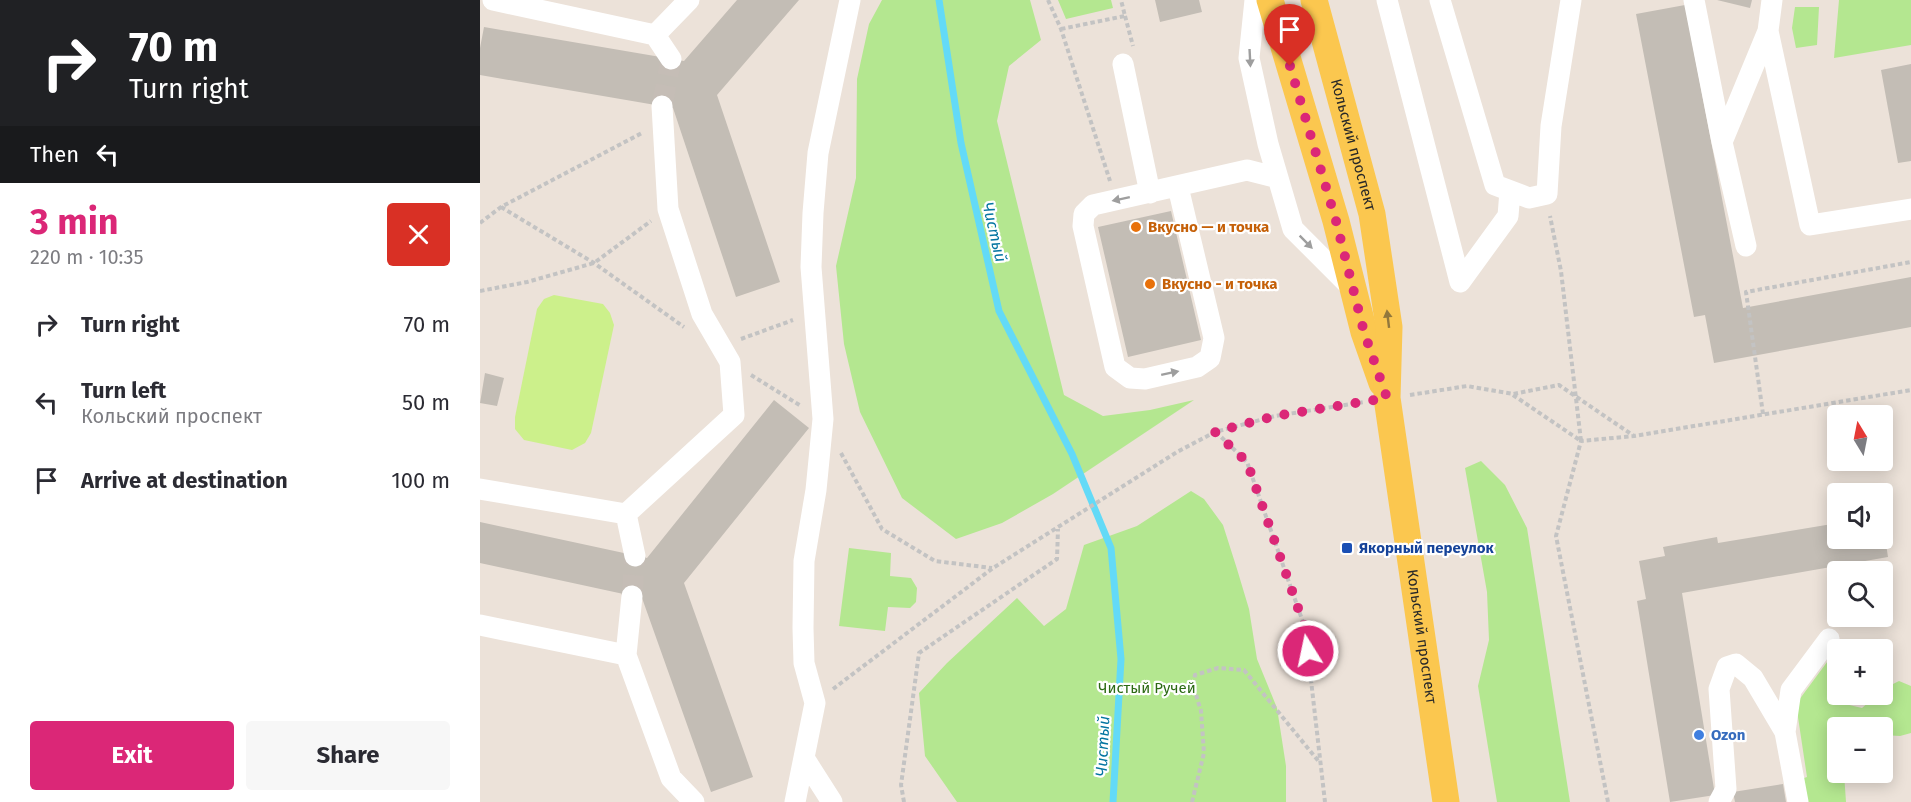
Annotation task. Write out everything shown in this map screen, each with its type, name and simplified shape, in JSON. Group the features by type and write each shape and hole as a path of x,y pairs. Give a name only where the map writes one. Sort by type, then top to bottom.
{"main road":[{"name":"Кольский проспект","path":"1270,0 1336,221 1364,332 1387,398"},
{"name":"Кольский проспект","path":"1314,0 1372,214 1389,327 1387,398 1446,802"},
{"path":"1336,221 1347,230 1358,234 1364,232 1372,214"}],"street":[{"path":"493,0 655,35 671,59"},
{"path":"655,35 689,0"},
{"path":"795,802 815,703 804,663 804,561 816,490 823,419 811,267 813,213 818,153 850,0"},
{"path":"1255,0 1249,58 1268,144 1293,229 1353,289"},
{"path":"1387,0 1460,282 1508,216 1510,191"},
{"path":"1440,0 1495,185 1528,198 1547,194 1551,126 1571,0"},
{"path":"1694,0 1722,142 1746,246"},
{"path":"1722,142 1768,31 1772,0"},
{"path":"1768,31 1810,225 1911,208"},
{"path":"1128,57 1150,193"},
{"path":"626,514 734,415 725,354 702,314 668,209 662,114"},
{"path":"1247,170 1268,144"},
{"path":"1178,187 1214,338 1210,358 1197,367 1145,379 1130,378 1115,368 1083,226 1084,214 1093,205 1247,170 1278,178"},
{"path":"480,489 626,514"},
{"path":"626,514 636,556"},
{"path":"632,596 626,655 672,778 694,802"},
{"path":"480,625 626,655"},
{"path":"1798,802 1785,732 1791,690 1827,642"},
{"path":"1719,802 1726,789 1719,689 1727,667 1736,664 1753,678 1785,732"},
{"path":"804,758 832,802"}],"path":[{"path":"1048,0 1061,29 1116,201"},
{"path":"1120,0 1125,16 1128,57"},
{"path":"1061,29 1125,16"},
{"path":"480,223 501,207 662,114"},
{"path":"1547,194 1561,271 1581,441 1556,536 1608,802"},
{"path":"501,207 594,263 686,329"},
{"path":"480,291 527,282 594,263 668,209"},
{"path":"1763,414 1746,292 1911,262"},
{"path":"725,354 814,313"},
{"path":"725,354 823,419 882,529 935,561 993,568"},
{"path":"815,703 993,568 1126,482 1215,432 1275,416 1467,386 1513,394 1559,384 1634,436"},
{"path":"1513,394 1581,441 1634,436 1911,390"},
{"path":"1215,432 1247,462 1305,628 1325,802"},
{"path":"904,802 901,785 920,653 1057,559 1058,528"},
{"path":"1192,802 1204,753 1201,711 1193,685 1195,675 1218,668 1244,670 1321,764"}],"green space":[{"path":"882,0 1030,0 1041,40 1009,66 997,121 1064,395 1103,416 1150,410 1194,400 1053,494 1002,523 956,539 902,498 860,412 844,344 836,266 856,178 857,79 869,24"},
{"path":"1058,0 1111,0 1113,8 1066,19"},
{"path":"1839,0 1911,0 1911,45 1834,58"},
{"path":"1795,7 1819,7 1817,45 1796,48 1792,28"},
{"path":"554,295 603,304 610,313 614,325 591,433 585,443 572,450 524,440 515,429 515,417 537,309 544,299"},
{"path":"1481,461 1505,485 1527,528 1570,802 1497,802 1478,686 1489,640 1487,592 1465,468"},
{"name":"Чистый Ручей","path":"1191,491 1204,499 1223,525 1237,569 1249,609 1257,659 1277,708 1286,766 1286,802 957,802 925,756 919,693 947,663 1017,598 1044,626 1066,609 1084,545 1137,526"},
{"path":"849,548 891,553 890,576 911,578 917,588 916,602 910,608 888,607 885,631 839,626"},
{"path":"1827,662 1827,705 1849,705 1862,708 1865,705 1893,705 1893,684 1899,681 1911,686 1911,733 1893,736 1893,717 1827,717 1827,783 1845,783 1846,802 1805,802 1801,779 1807,777 1796,704"}],"building":[{"path":"737,0 799,0 717,95 780,282 736,297 673,108 480,75 480,48 484,27 684,61"},
{"path":"1155,0 1199,0 1202,12 1160,22"},
{"path":"1717,0 1752,0 1750,8"},
{"path":"1685,5 1743,308 1911,277 1911,327 1714,363 1705,315 1694,317 1636,14"},
{"path":"1911,64 1911,161 1898,163 1881,70"},
{"name":"Вкусно - и точка","path":"1171,211 1201,340 1128,357 1098,227"},
{"path":"485,373 504,378 497,406 480,403"},
{"path":"774,400 809,428 684,583 753,777 711,792 642,598 480,563 480,522 647,558"},
{"path":"1827,525 1827,549 1887,549 1888,557 1865,561 1827,561 1827,568 1682,593 1715,795 1670,802 1637,601 1646,599 1639,561 1665,556 1663,547 1717,537 1718,543"},
{"path":"1783,784 1786,802 1735,802 1733,792"}],"waterway":[{"name":"Чистый","path":"939,0 961,143 999,311 1072,454 1111,548 1121,659 1113,802"}],"tunnel":[{"path":"662,106 671,59"},
{"path":"632,596 635,556"}],"place":[{"name":"Вкусно — и точка","path":"1136,227"},
{"name":"Вкусно - и точка","path":"1150,284"},
{"name":"Якорный переулок","path":"1347,548"},
{"name":"Ozon","path":"1699,735"}],"route":[{"path":"1290,66 1336,221 1364,332 1387,398 1275,416 1215,432 1247,462 1305,628 1308,651"}]}
